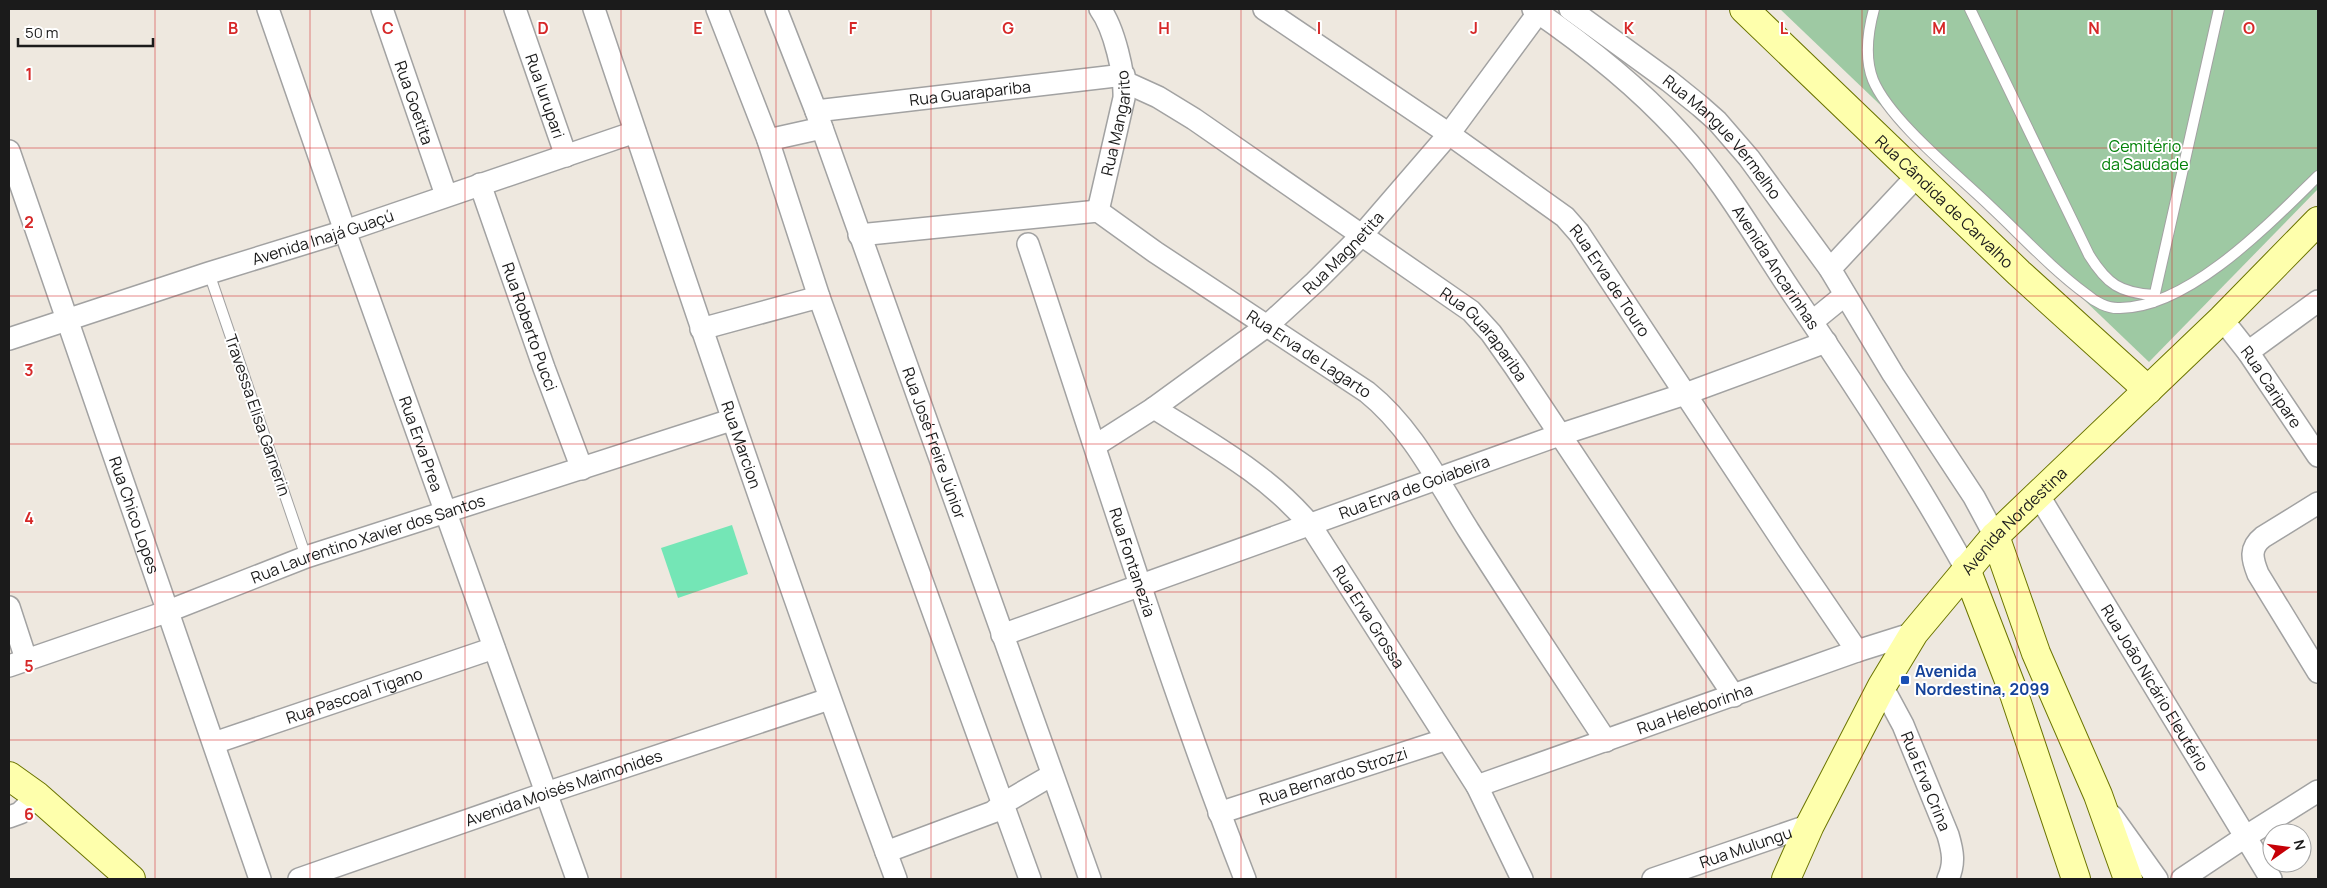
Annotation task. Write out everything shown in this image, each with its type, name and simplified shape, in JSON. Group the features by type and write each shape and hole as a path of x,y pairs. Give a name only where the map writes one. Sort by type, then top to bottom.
{"street":[{"name":"Rua Erva Prea","path":"268,9 345,231 576,879"},
{"name":"Rua Goetita","path":"382,9 446,195"},
{"name":"Rua Iurupari","path":"515,9 566,156"},
{"name":"Rua Marcion","path":"594,9 731,420 829,699 896,879"},
{"path":"717,9 768,140 819,297 1030,879"},
{"name":"Rua José Freire Júnior","path":"776,9 819,119 1090,879"},
{"name":"Rua Mangarito","path":"1098,211 1124,98 1124,78 1107,20 1100,9"},
{"name":"Rua Erva de Touro","path":"1264,9 1449,134 1565,217 1579,233 1857,651"},
{"name":"Rua Mangue Vermelho","path":"1570,9 1669,81 1717,121 1749,158 1830,269 1937,443 1974,497 1995,536"},
{"name":"Rua Cândida de Carvalho","path":"1744,9 1917,176 2148,390"},
{"name":"Rua Magnetita","path":"1096,445 1154,408 1268,325 1361,236 1449,134 1537,10"},
{"name":"Avenida Ancarinhas","path":"1537,10 1645,98 1679,132 1718,181 1826,342 1919,486 1966,568"},
{"name":"Rua Guarapariba","path":"768,140 819,119 1124,78 1158,97 1194,119 1319,204 1361,236 1471,311 1491,333 1734,696"},
{"name":"Avenida Inajá Guaçú","path":"9,339 209,273 345,231 635,132"},
{"name":"Rua Chico Lopes","path":"11,164 67,320 166,612 214,743 260,879"},
{"path":"1830,269 1917,176"},
{"name":"Rua Roberto Pucci","path":"480,184 544,368 582,469"},
{"path":"859,235 1098,211"},
{"name":"Rua Erva de Lagarto","path":"1098,211 1155,252 1268,325 1368,392 1384,405 1417,445 1436,480 1606,741"},
{"name":"Avenida Nordestina","path":"1786,879 1810,825 1882,686 1914,633 1966,568 1995,536 2222,319 2318,221"},
{"name":"Rua Fontanezia","path":"1028,244 1096,445 1139,585 1219,813 1245,879"},
{"path":"1812,321 1845,295"},
{"path":"702,329 819,297"},
{"path":"2248,352 2318,301"},
{"name":"Rua Caripare","path":"2222,319 2248,352 2318,456"},
{"name":"Rua Erva de Goiabeira","path":"1002,635 1139,585 1311,526 1559,435 1685,394 1826,342"},
{"name":"Rua Erva Grossa","path":"1154,408 1261,478 1297,509 1311,526 1477,786 1522,879"},
{"name":"Rua Laurentino Xavier dos Santos","path":"17,662 166,612 306,557 731,420"},
{"name":"Rua João Nicário Eleutério","path":"2039,496 2270,879"},
{"path":"2318,503 2263,537 2256,542 2253,549 2253,561 2258,574 2318,672"},
{"path":"1995,536 2036,653 2098,796 2128,879"},
{"path":"1966,568 2010,683 2076,879"},
{"path":"9,607 17,662"},
{"name":"Rua Heleborinha","path":"1477,786 1857,651 1914,633"},
{"name":"Rua Pascoal Tigano","path":"214,743 494,648"},
{"name":"Rua Erva Crina","path":"1882,686 1903,725 1948,835 1954,866 1948,879"},
{"name":"Avenida Moisés Maimonides","path":"300,879 546,793 829,699"},
{"name":"Rua Bernardo Strozzi","path":"1219,813 1446,739"},
{"path":"9,776 37,796 131,879"},
{"path":"886,852 993,812 1004,803 1052,776"},
{"path":"2182,879 2244,837 2318,792"},
{"path":"9,817 20,813 37,796"},
{"path":"2098,796 2157,879"},
{"name":"Rua Mulungu","path":"1653,879 1810,825"}],"lane":[{"path":"1874,9 1869,28 1868,52 1873,79 1887,104 1917,137 2086,295 2103,305 2117,308 2136,307 2153,299 2176,292 2212,270 2244,246 2318,176"},
{"path":"1970,9 2089,255 2100,274 2115,287 2153,299"},
{"path":"2153,299 2219,9"},
{"name":"Travessa Elisa Garnerin","path":"209,273 306,557"}],"green space":[{"name":"Cemitério da Saudade","path":"1780,9 2318,9 2318,189 2149,362"},
{"path":"732,525 748,574 678,598 661,548"}],"place":[{"name":"Avenida Nordestina, 2099","path":"1905,680"}]}
